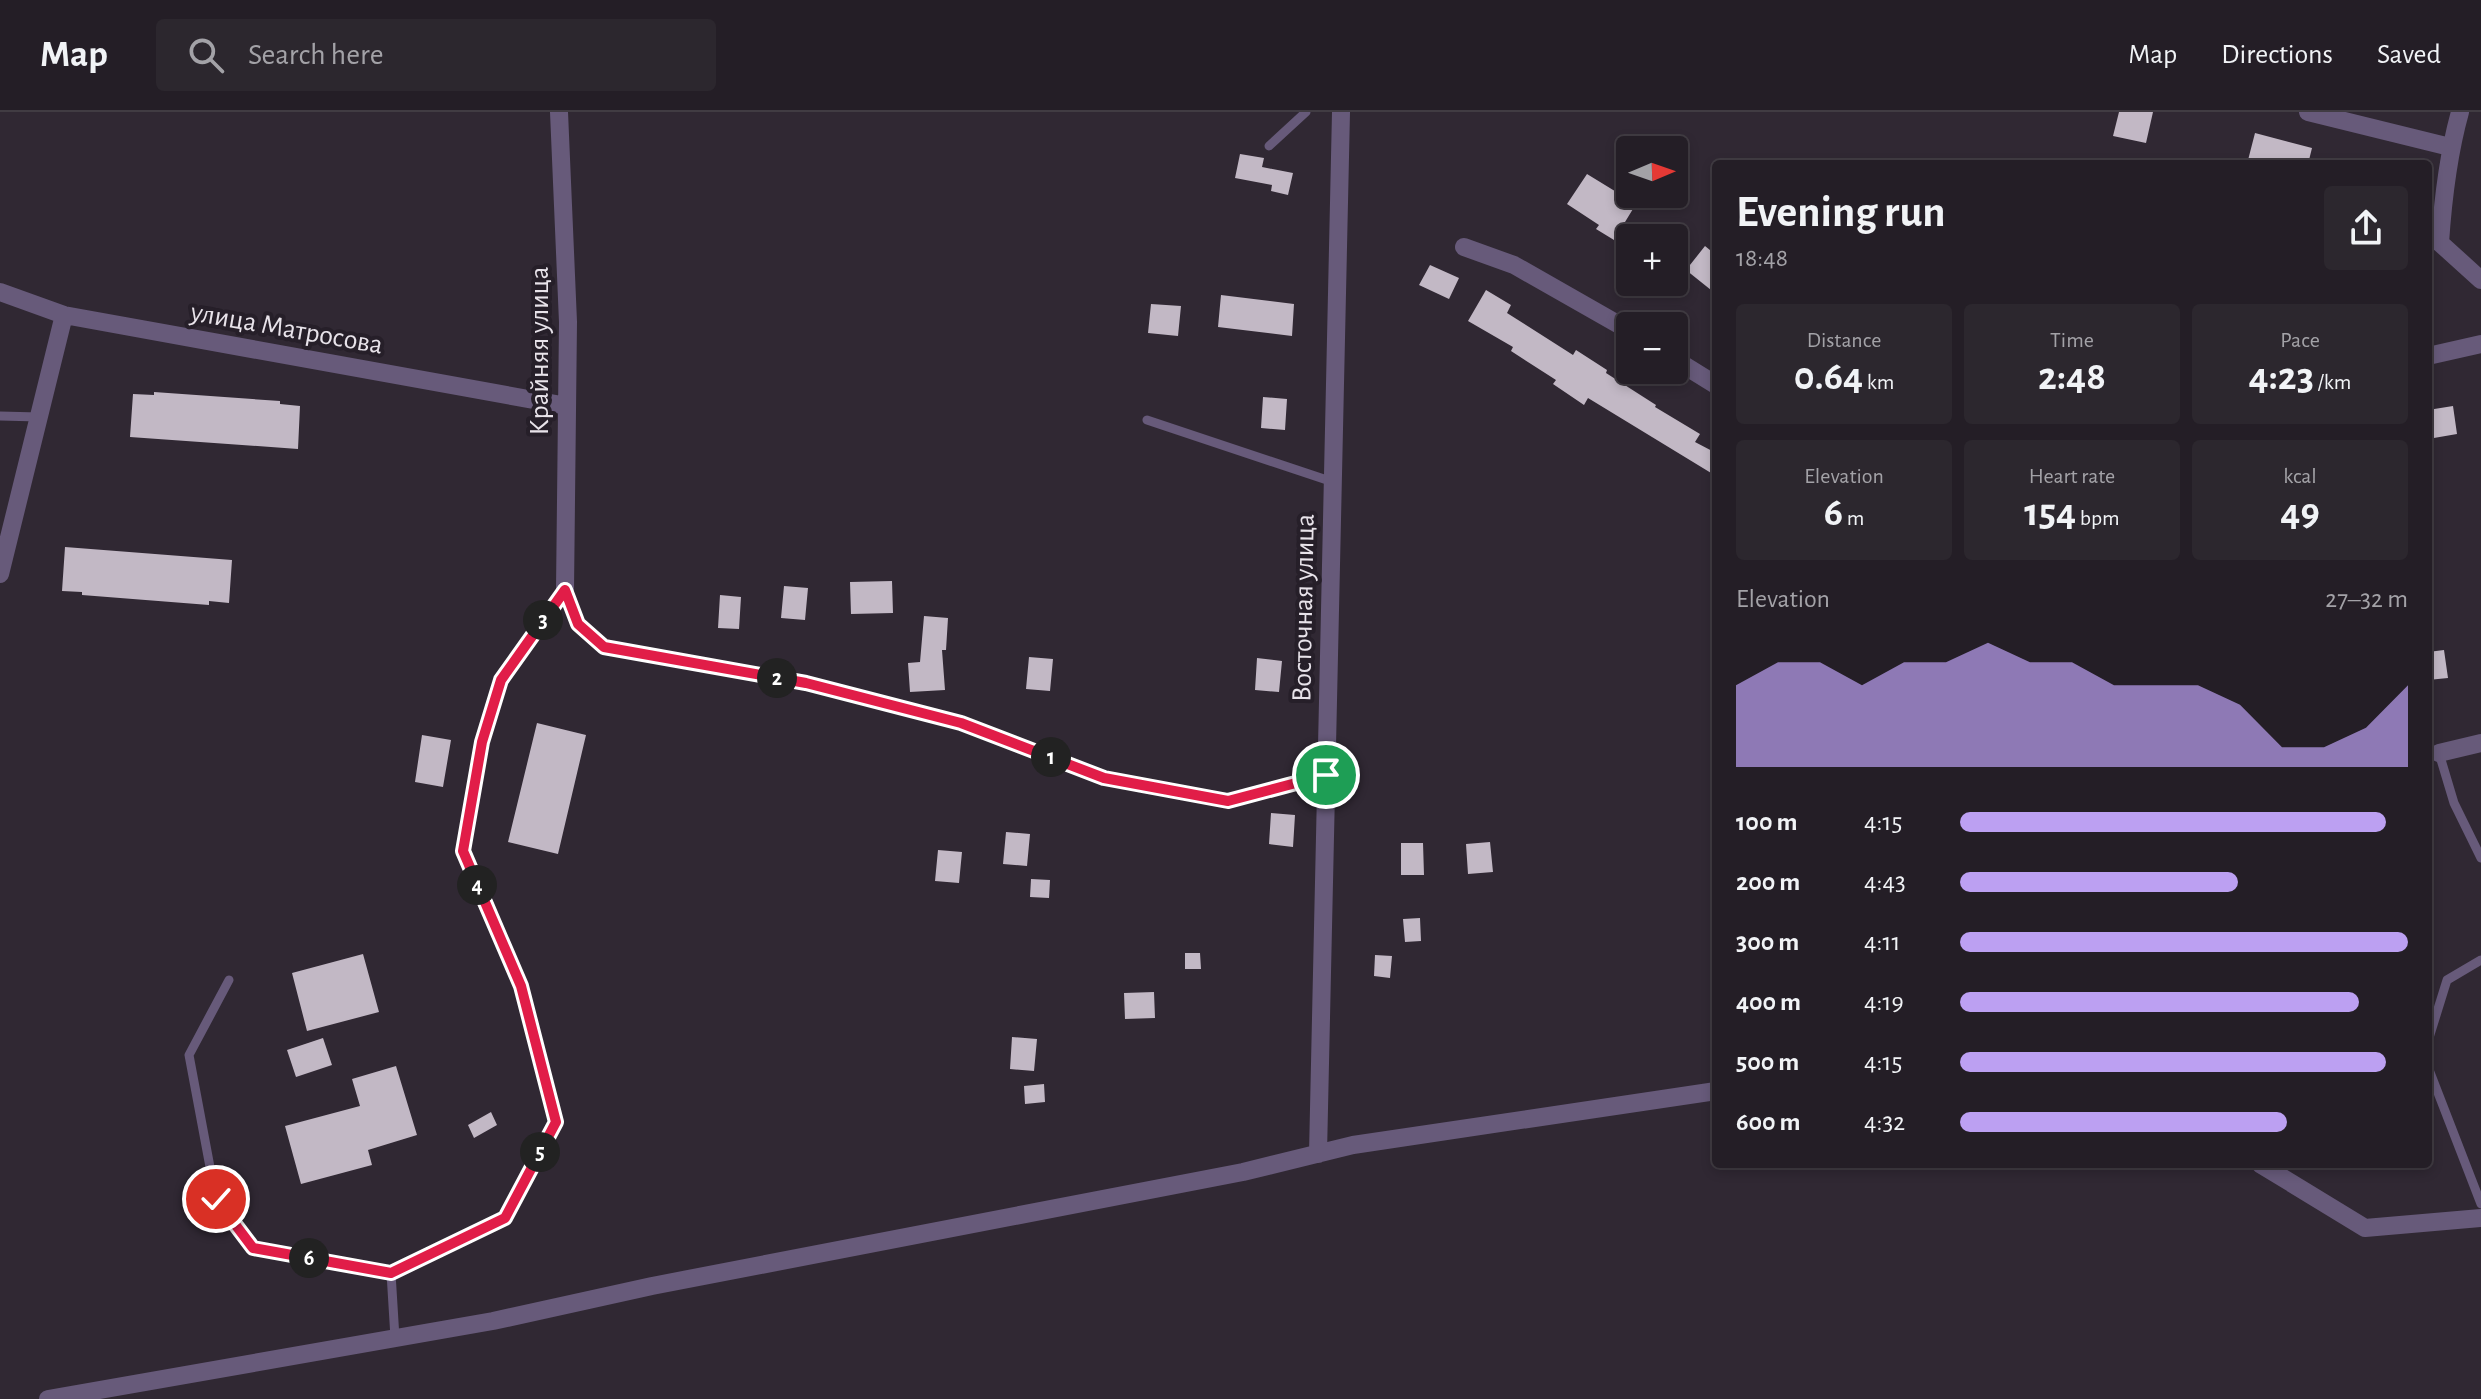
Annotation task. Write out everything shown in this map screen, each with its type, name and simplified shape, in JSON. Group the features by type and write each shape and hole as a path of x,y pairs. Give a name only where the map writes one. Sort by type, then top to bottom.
{"street":[{"name":"Крайняя улица","path":"559,112 568,322 565,590"},
{"name":"Восточная улица","path":"1318,1154 1341,112"},
{"path":"2308,112 2450,147"},
{"path":"2460,112 2450,147 2440,243 2481,280"},
{"path":"1464,247 1514,265 1616,323"},
{"name":"улица Матросова","path":"0,292 64,315 567,406"},
{"path":"0,574 64,315"},
{"path":"2432,355 2481,344"},
{"path":"1688,368 1712,383"},
{"path":"2433,754 2481,743"},
{"path":"48,1399 493,1321 652,1286 1243,1172 1353,1145 1712,1092"},
{"path":"2267,1168 2365,1228 2481,1218"}],"lane":[{"path":"1269,146 1306,112"},
{"path":"0,416 39,417"},
{"path":"1147,420 1333,482"},
{"path":"565,590 578,624 604,647 806,683 961,723 1104,778 1228,801 1326,775"},
{"path":"229,980 189,1055 216,1199 253,1248 391,1273 505,1218 556,1122 521,986 463,851 482,742 501,680 565,590"},
{"path":"2433,754 2481,858"},
{"path":"2432,1028 2447,980 2481,960"},
{"path":"2432,1077 2481,1204"},
{"path":"391,1273 395,1338"}],"building":[{"path":"2119,112 2153,112 2146,143 2113,136"},
{"path":"2255,133 2312,148 2309,160 2248,160"},
{"path":"1240,154 1264,158 1262,167 1293,173 1288,195 1271,191 1272,185 1235,178"},
{"path":"1587,174 1616,192 1616,208 1634,208 1624,224 1616,224 1614,240 1596,229 1599,225 1567,204"},
{"path":"1705,246 1712,252 1712,291 1688,272"},
{"path":"1430,265 1459,278 1449,299 1419,285"},
{"path":"1486,290 1511,305 1507,313 1573,355 1576,350 1607,370 1606,373 1616,379 1616,384 1623,384 1700,434 1695,442 1712,451 1712,474 1588,398 1584,405 1553,384 1556,380 1511,351 1513,347 1468,321"},
{"path":"1221,295 1294,304 1292,336 1218,327"},
{"path":"1151,304 1181,306 1178,336 1148,333"},
{"path":"154,392 280,401 280,404 300,406 298,449 130,437 133,394 154,395"},
{"path":"1263,397 1287,399 1285,430 1261,428"},
{"path":"2453,406 2457,434 2432,438 2432,409"},
{"path":"65,547 232,560 229,603 209,601 209,605 62,591"},
{"path":"892,581 893,613 851,614 850,582"},
{"path":"784,586 808,588 805,620 781,618"},
{"path":"720,595 741,597 739,629 718,628"},
{"path":"924,616 948,618 946,650 942,650 945,690 910,692 908,663 920,662"},
{"path":"2444,650 2448,678 2432,680 2432,652"},
{"path":"1029,657 1053,659 1050,691 1026,689"},
{"path":"1257,658 1282,661 1279,692 1255,690"},
{"path":"537,723 586,735 558,854 508,842"},
{"path":"422,735 451,740 443,787 415,782"},
{"path":"1271,813 1295,815 1293,847 1269,844"},
{"path":"1006,832 1030,834 1027,866 1003,864"},
{"path":"1490,842 1493,872 1468,874 1466,844"},
{"path":"1401,843 1423,843 1424,875 1401,875"},
{"path":"938,850 962,852 959,883 935,881"},
{"path":"1031,879 1050,880 1049,898 1030,897"},
{"path":"1420,918 1421,941 1405,942 1403,919"},
{"path":"1185,953 1200,953 1201,969 1185,969"},
{"path":"363,954 379,1012 307,1031 292,973"},
{"path":"1375,955 1392,956 1390,978 1374,976"},
{"path":"1154,992 1155,1018 1125,1019 1124,993"},
{"path":"1012,1037 1037,1039 1034,1071 1010,1069"},
{"path":"323,1038 332,1065 296,1077 287,1050"},
{"path":"396,1066 417,1135 368,1150 372,1165 301,1184 285,1126 360,1106 352,1079"},
{"path":"1044,1084 1045,1102 1025,1104 1024,1086"},
{"path":"491,1112 497,1125 474,1138 468,1125"}],"route":[{"path":"216,1199 253,1248 391,1273 505,1218 556,1122 521,986 463,851 482,742 501,680 565,590 578,624 604,647 806,683 961,723 1104,778 1228,801 1326,775"}]}
